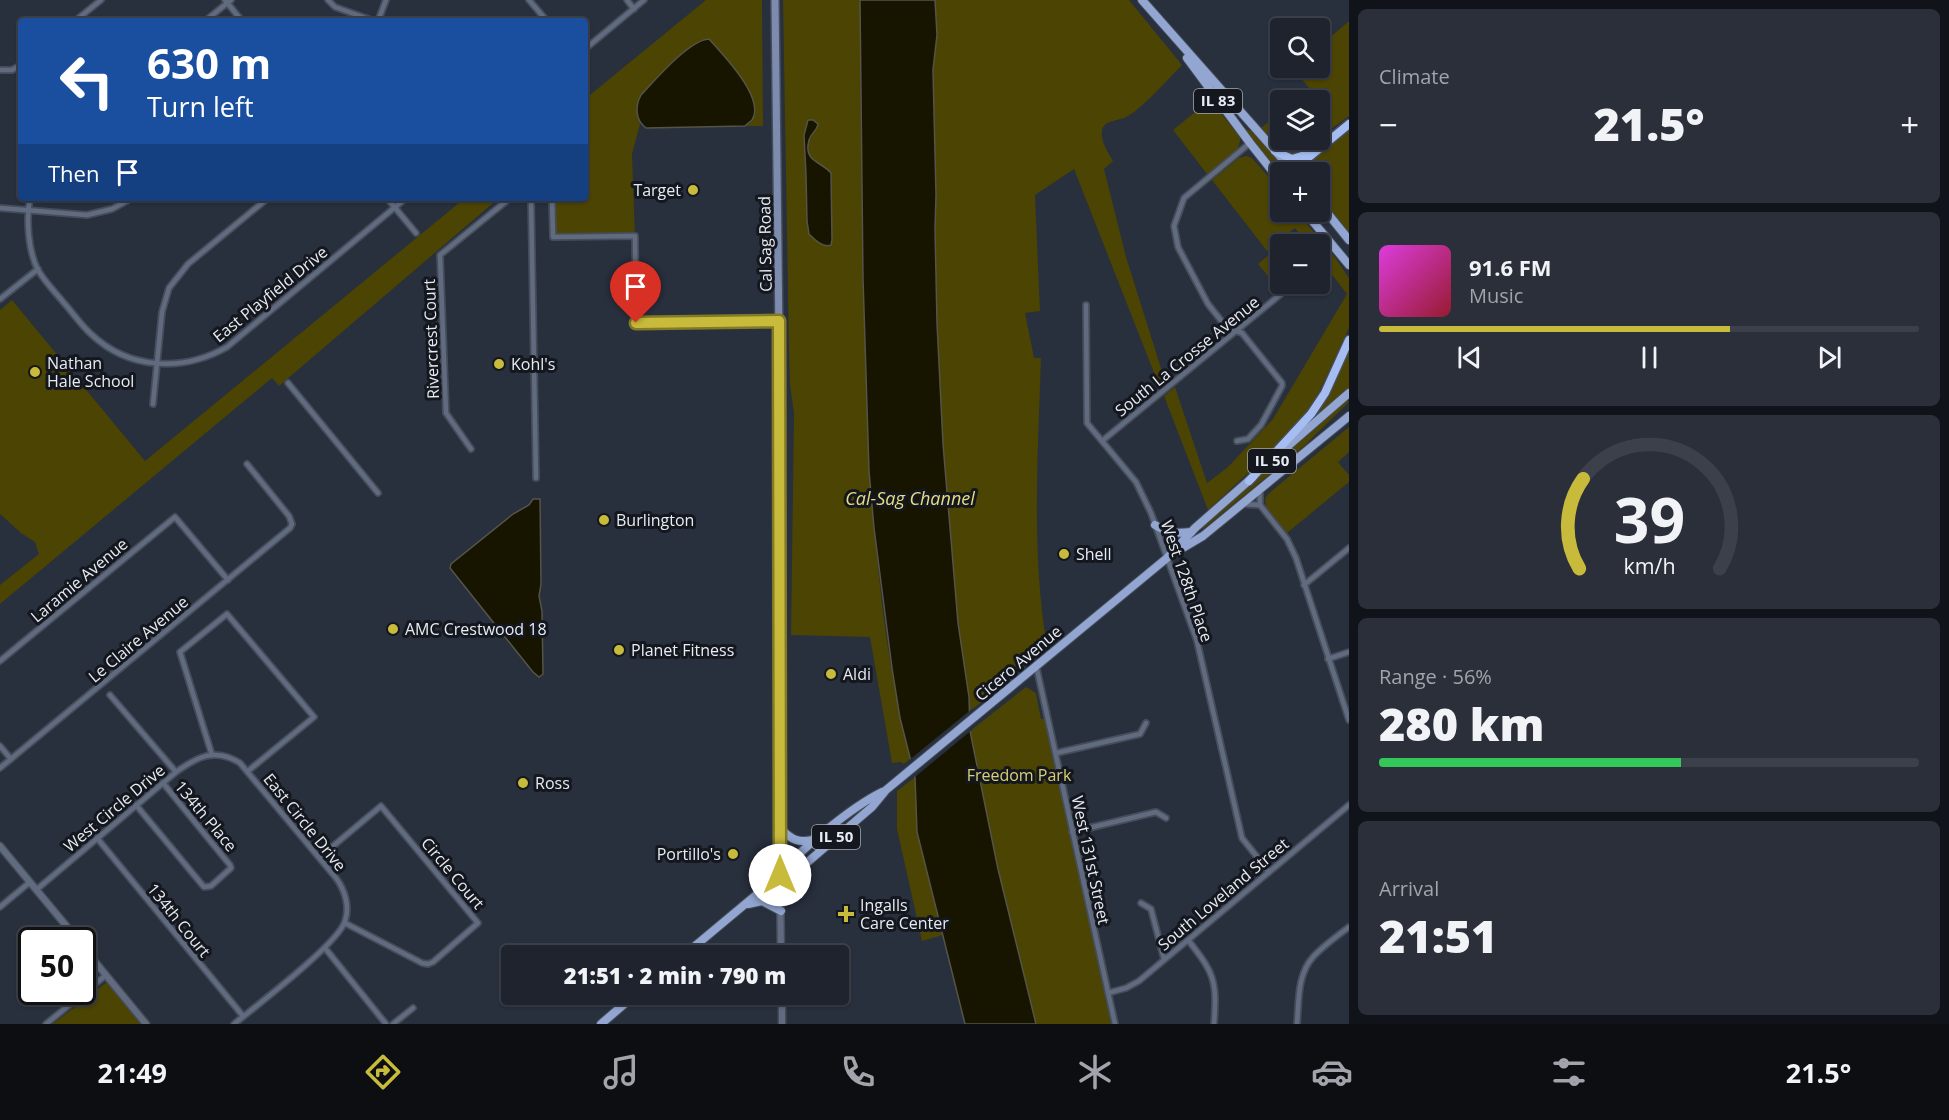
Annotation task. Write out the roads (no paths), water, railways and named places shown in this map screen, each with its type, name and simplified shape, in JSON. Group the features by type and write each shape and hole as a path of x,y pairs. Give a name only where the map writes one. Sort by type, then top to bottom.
{"highway":[{"path":"1330,140 1349,124"},
{"path":"1275,151 1292,159 1317,150"},
{"path":"1304,162 1318,150"},
{"path":"1249,481 1311,414 1325,393 1349,340"}],"main road":[{"name":"Cal Sag Road","path":"775,0 779,321 780,875"},
{"name":"IL 83","path":"1142,0 1284,162"},
{"name":"IL 83","path":"1157,18 1270,168"},
{"path":"1330,216 1349,240"},
{"path":"1313,222 1349,265"},
{"name":"Cicero Avenue","path":"1167,558 1191,532 1349,393"},
{"name":"Cicero Avenue","path":"696,945 780,875 790,862 865,801 886,790 910,771 1167,558 1203,536 1349,416"},
{"path":"1155,525 1164,531 1177,534 1191,532"},
{"name":"Cicero Avenue","path":"780,875 796,872 872,807 886,790"},
{"path":"780,828 788,836 802,842 814,840 827,832"},
{"path":"744,906 762,901 781,910"},
{"path":"601,1024 623,1005"}],"street":[{"path":"79,18 101,0"},
{"path":"328,0 335,7 367,18"},
{"path":"377,18 386,0"},
{"path":"529,0 544,18"},
{"path":"627,0 634,9"},
{"path":"588,47 645,0"},
{"path":"208,18 228,1 240,18"},
{"path":"0,70 12,70 18,67"},
{"path":"1237,441 1248,439 1261,425 1282,386 1280,379 1242,333 1227,328 1202,296 1195,277 1178,247 1174,226 1184,198 1250,143"},
{"path":"0,299 38,269 32,252 28,210 30,201"},
{"path":"0,208 93,214 112,209 127,201"},
{"path":"153,404 162,312 166,295 174,279 188,264 264,201"},
{"path":"389,201 416,233"},
{"name":"East Playfield Drive","path":"38,269 91,334 113,351 139,361 157,364 194,361 227,347 403,201"},
{"name":"Rivercrest Court","path":"471,449 446,413 440,255 506,201"},
{"path":"531,201 536,478"},
{"path":"552,201 553,237 635,236 636,323 779,321"},
{"name":"South La Crosse Avenue","path":"1102,441 1281,294"},
{"name":"West 128th Place","path":"1086,305 1087,423 1136,482 1155,525 1197,641 1242,838 1269,872"},
{"path":"288,383 378,493"},
{"name":"Le Claire Avenue","path":"0,768 290,528 292,524 289,516 247,464"},
{"path":"1260,490 1260,505 1287,539 1296,558 1349,720"},
{"path":"1242,504 1260,505"},
{"name":"Laramie Avenue","path":"0,661 174,517 228,580"},
{"path":"1304,585 1349,548"},
{"path":"212,755 180,652 227,614 314,717 248,771"},
{"path":"1328,659 1349,652"},
{"name":"West 131st Street","path":"1036,665 1115,1024"},
{"path":"110,695 176,772"},
{"path":"1056,753 1140,734 1146,723"},
{"path":"0,746 11,759"},
{"name":"West Circle Drive","path":"36,890 176,772 192,760 212,755"},
{"name":"East Circle Drive","path":"212,755 230,757 240,763 320,857 343,890 346,904 345,923"},
{"name":"134th Place","path":"136,805 204,887 211,886 231,868 230,865 163,783"},
{"name":"South Loveland Street","path":"1108,993 1126,988 1139,981 1349,805"},
{"name":"Circle Court","path":"320,857 381,806 478,923 428,964 345,923"},
{"path":"1072,832 1156,812 1166,818"},
{"name":"134th Court","path":"97,838 243,1016"},
{"path":"0,846 67,927"},
{"name":"Cal Sag Road","path":"780,875 782,945"},
{"path":"0,907 30,882"},
{"path":"1142,903 1151,909 1164,959"},
{"path":"234,1024 325,948 345,923"},
{"path":"1297,1024 1300,985 1304,972 1313,957 1349,927"},
{"path":"1188,940 1206,962 1214,980 1216,997 1214,1024"},
{"path":"325,948 386,1024"},
{"path":"96,963 146,1024"},
{"path":"46,1024 106,975"},
{"path":"782,1005 783,1024"},
{"path":"393,1024 413,1008"}],"water":[{"name":"Cal-Sag Channel","path":"860,0 935,0 937,35 933,70 937,323 943,444 958,623 969,697 970,731 998,869 1036,1024 965,1024 917,832 915,777 900,718 892,668 869,471 863,278"},
{"path":"709,39 732,65 748,89 755,111 752,120 745,126 646,128 642,125 637,113 641,95 682,53 701,41"},
{"path":"808,120 813,120 818,124 809,140 808,153 831,173 832,240 831,245 828,246 819,243 809,234 804,135"},
{"path":"533,499 540,499 541,584 539,596 542,611 543,674 539,677 450,568 451,564 513,514 529,505"}],"place":[{"name":"Target","path":"693,190"},
{"name":"Kohl's","path":"499,364"},
{"name":"Nathan Hale School","path":"35,372"},
{"name":"Burlington","path":"604,520"},
{"name":"Shell","path":"1064,554"},
{"name":"AMC Crestwood 18","path":"393,629"},
{"name":"Planet Fitness","path":"619,650"},
{"name":"Aldi","path":"831,674"},
{"name":"Ross","path":"523,783"},
{"name":"Portillo's","path":"733,854"},
{"name":"Ingalls Care Center","path":"846,914"}],"park label":[{"name":"Freedom Park","path":"1019,775"}]}
